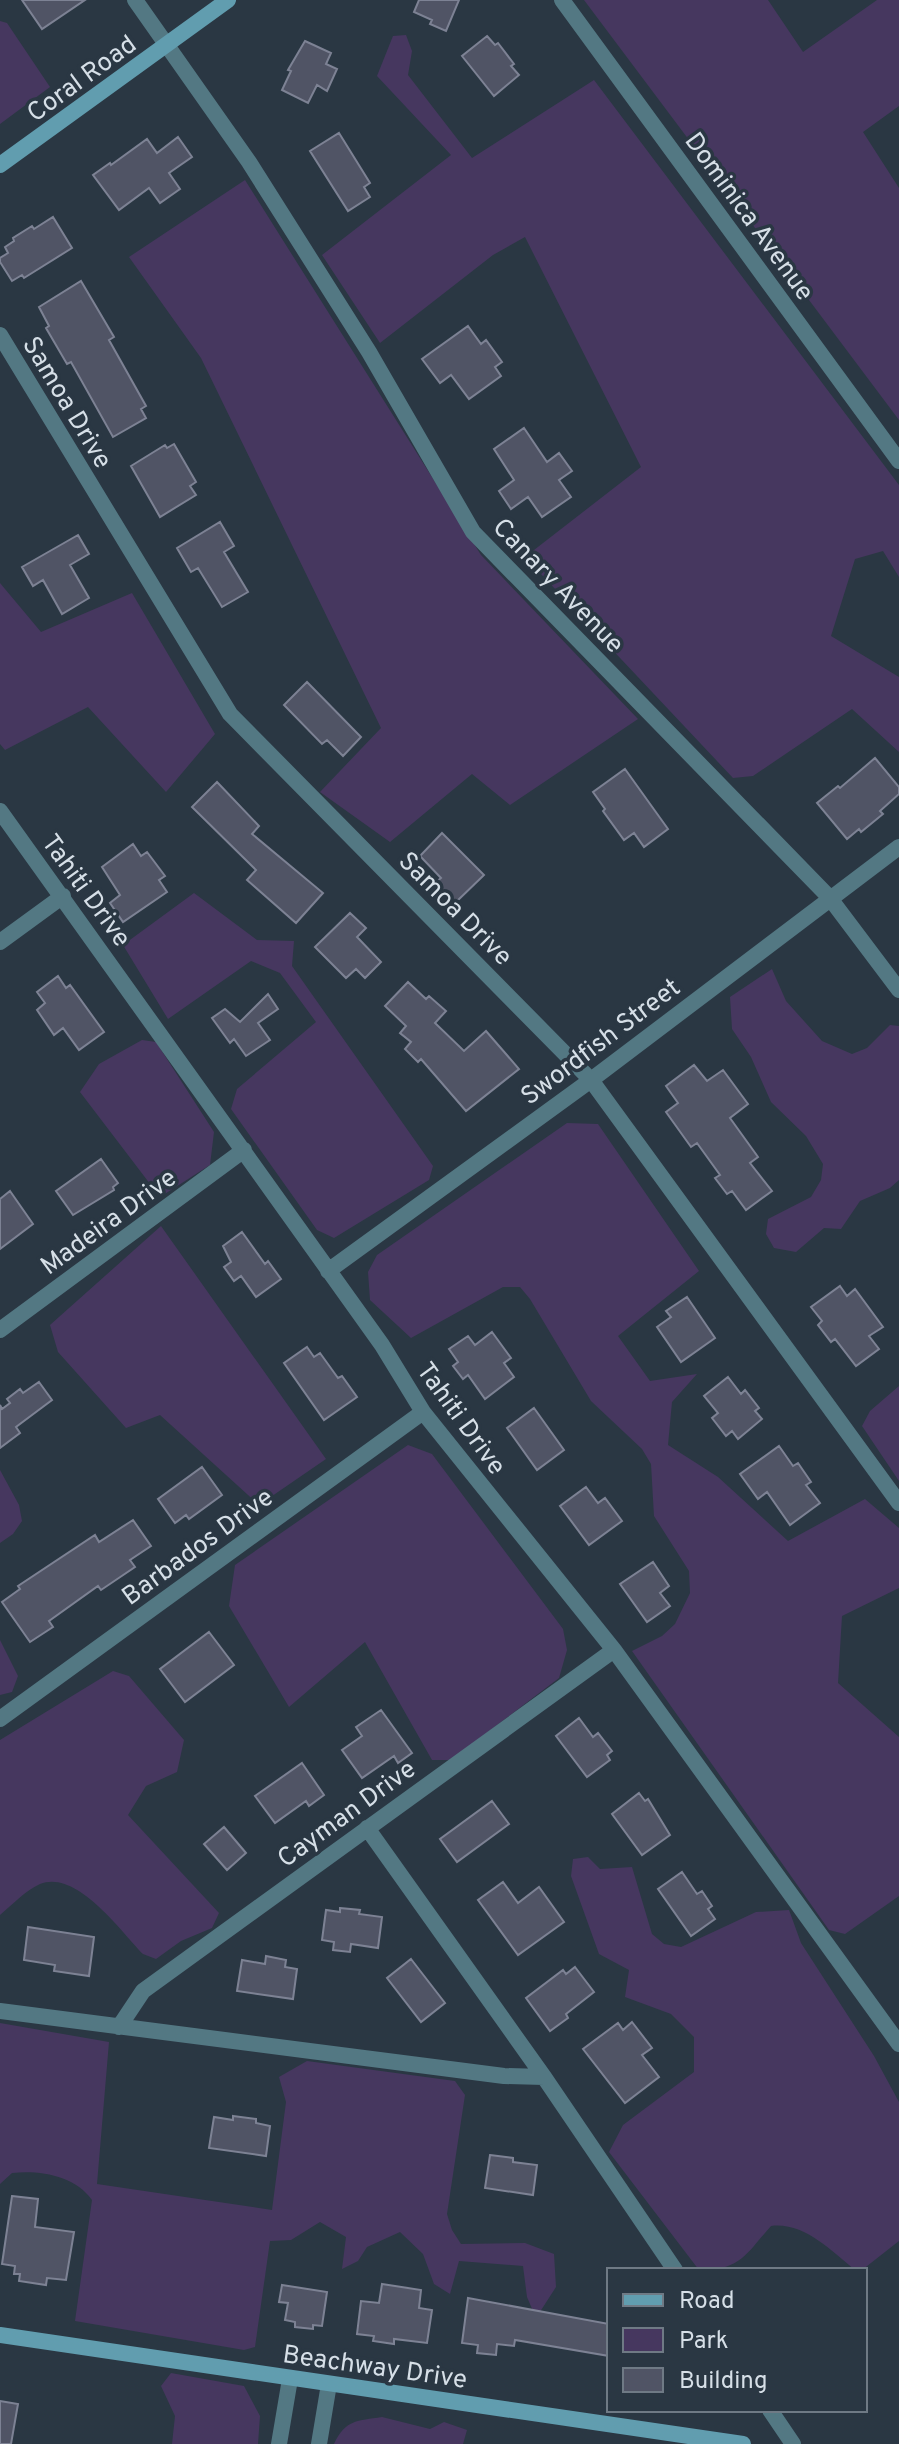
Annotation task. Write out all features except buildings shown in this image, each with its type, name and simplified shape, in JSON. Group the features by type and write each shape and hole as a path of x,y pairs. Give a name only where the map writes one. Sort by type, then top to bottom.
{"street":[{"name":"Canary Avenue","path":"135,0 249,162 369,352 473,532 829,897 899,990"},
{"name":"Coral Road","path":"0,165 228,0"},
{"name":"Dominica Avenue","path":"562,0 899,461"},
{"name":"Samoa Drive","path":"0,335 230,714 591,1080 899,1503"},
{"name":"Tahiti Drive","path":"0,811 382,1345 423,1412 614,1650 897,2038"},
{"name":"Swordfish Street","path":"328,1271 591,1080 899,847"},
{"path":"0,942 63,896"},
{"name":"Madeira Drive","path":"0,1330 244,1150"},
{"name":"Barbados Drive","path":"0,1719 423,1412"},
{"name":"Cayman Drive","path":"119,2027 143,1991 614,1650"},
{"path":"367,1828 544,2077 674,2268"},
{"path":"0,2011 504,2076 544,2077"},
{"name":"Beachway Drive","path":"0,2335 743,2444"},
{"path":"279,2444 290,2379"},
{"path":"319,2444 329,2384"},
{"path":"771,2412 793,2444"}],"green space":[{"path":"584,0 768,0 803,52 877,0 899,0 899,106 863,132 899,188 899,420"},
{"path":"0,21 7,23 50,87 0,124"},
{"path":"406,35 412,51 408,75 472,158 594,80 899,485 899,577 883,551 855,559 831,636 899,677 899,752 852,709 753,776 733,778 525,557 641,467 525,237 493,255 380,343 322,255 451,155 377,76 393,36"},
{"path":"245,180 481,555 638,719 510,805 472,774 390,842 320,792 381,728 201,358 129,257"},
{"path":"0,583 41,632 132,593 215,734 166,792 88,707 5,750 0,744"},
{"path":"194,893 257,940 294,941 292,966 433,1166 429,1180 334,1238 317,1230 231,1109 237,1089 316,1022 280,973 251,961 168,1019 123,945"},
{"path":"772,969 786,1001 822,1041 852,1054 867,1048 890,1025 899,1026 899,1180 890,1188 860,1201 841,1229 824,1228 796,1252 774,1248 766,1234 768,1219 811,1197 821,1180 823,1164 806,1136 771,1102 751,1057 732,1029 730,997"},
{"path":"142,1040 156,1042 214,1132 210,1165 160,1197 80,1092 99,1064"},
{"path":"567,1123 598,1124 699,1271 618,1336 650,1381 697,1374 672,1402 668,1445 718,1477 788,1541 865,1499 899,1528 899,1588 842,1616 838,1683 899,1737 899,1896 845,1934 829,1930 632,1651 662,1636 675,1624 690,1593 689,1571 654,1516 651,1464 642,1449 591,1401 530,1299 520,1287 503,1287 411,1338 370,1300 368,1272 377,1255"},
{"path":"161,1226 326,1459 259,1505 160,1415 126,1428 58,1352 50,1325"},
{"path":"899,1386 899,1481 862,1426 870,1411"},
{"path":"408,1445 432,1454 563,1629 567,1650 559,1678 451,1760 432,1760 365,1642 289,1707 229,1606 235,1565"},
{"path":"0,1470 19,1505 22,1521 13,1534 0,1543"},
{"path":"0,1640 18,1676 12,1692 0,1695"},
{"path":"113,1671 129,1676 184,1740 177,1772 146,1786 128,1815 219,1913 212,1928 181,1941 156,1959 143,1954 96,1904 68,1885 54,1882 40,1884 0,1915 0,1740"},
{"path":"588,1857 600,1869 632,1867 652,1934 664,1944 681,1947 756,1912 789,1910 801,1943 874,2056 899,2102 899,2241 865,2268 853,2268 826,2246 795,2228 771,2226 748,2253 733,2264 697,2268 609,2152 623,2125 694,2072 694,2037 671,2014 625,1997 629,1970 599,1954 571,1876 573,1859"},
{"path":"0,2023 109,2042 97,2184 272,2210 286,2102 279,2077 307,2061 455,2081 465,2095 447,2214 452,2230 461,2244 525,2243 554,2254 556,2287 536,2318 527,2297 523,2266 459,2261 450,2294 434,2284 423,2254 400,2232 367,2247 358,2261 342,2269 346,2237 320,2222 291,2240 270,2241 255,2347 244,2350 75,2321 92,2200 76,2185 46,2174 12,2173 0,2184"},
{"path":"171,2373 244,2386 260,2416 258,2444 172,2444 175,2416 161,2386"},
{"path":"382,2417 430,2429 444,2422 467,2430 463,2444 334,2444 348,2426"}]}
